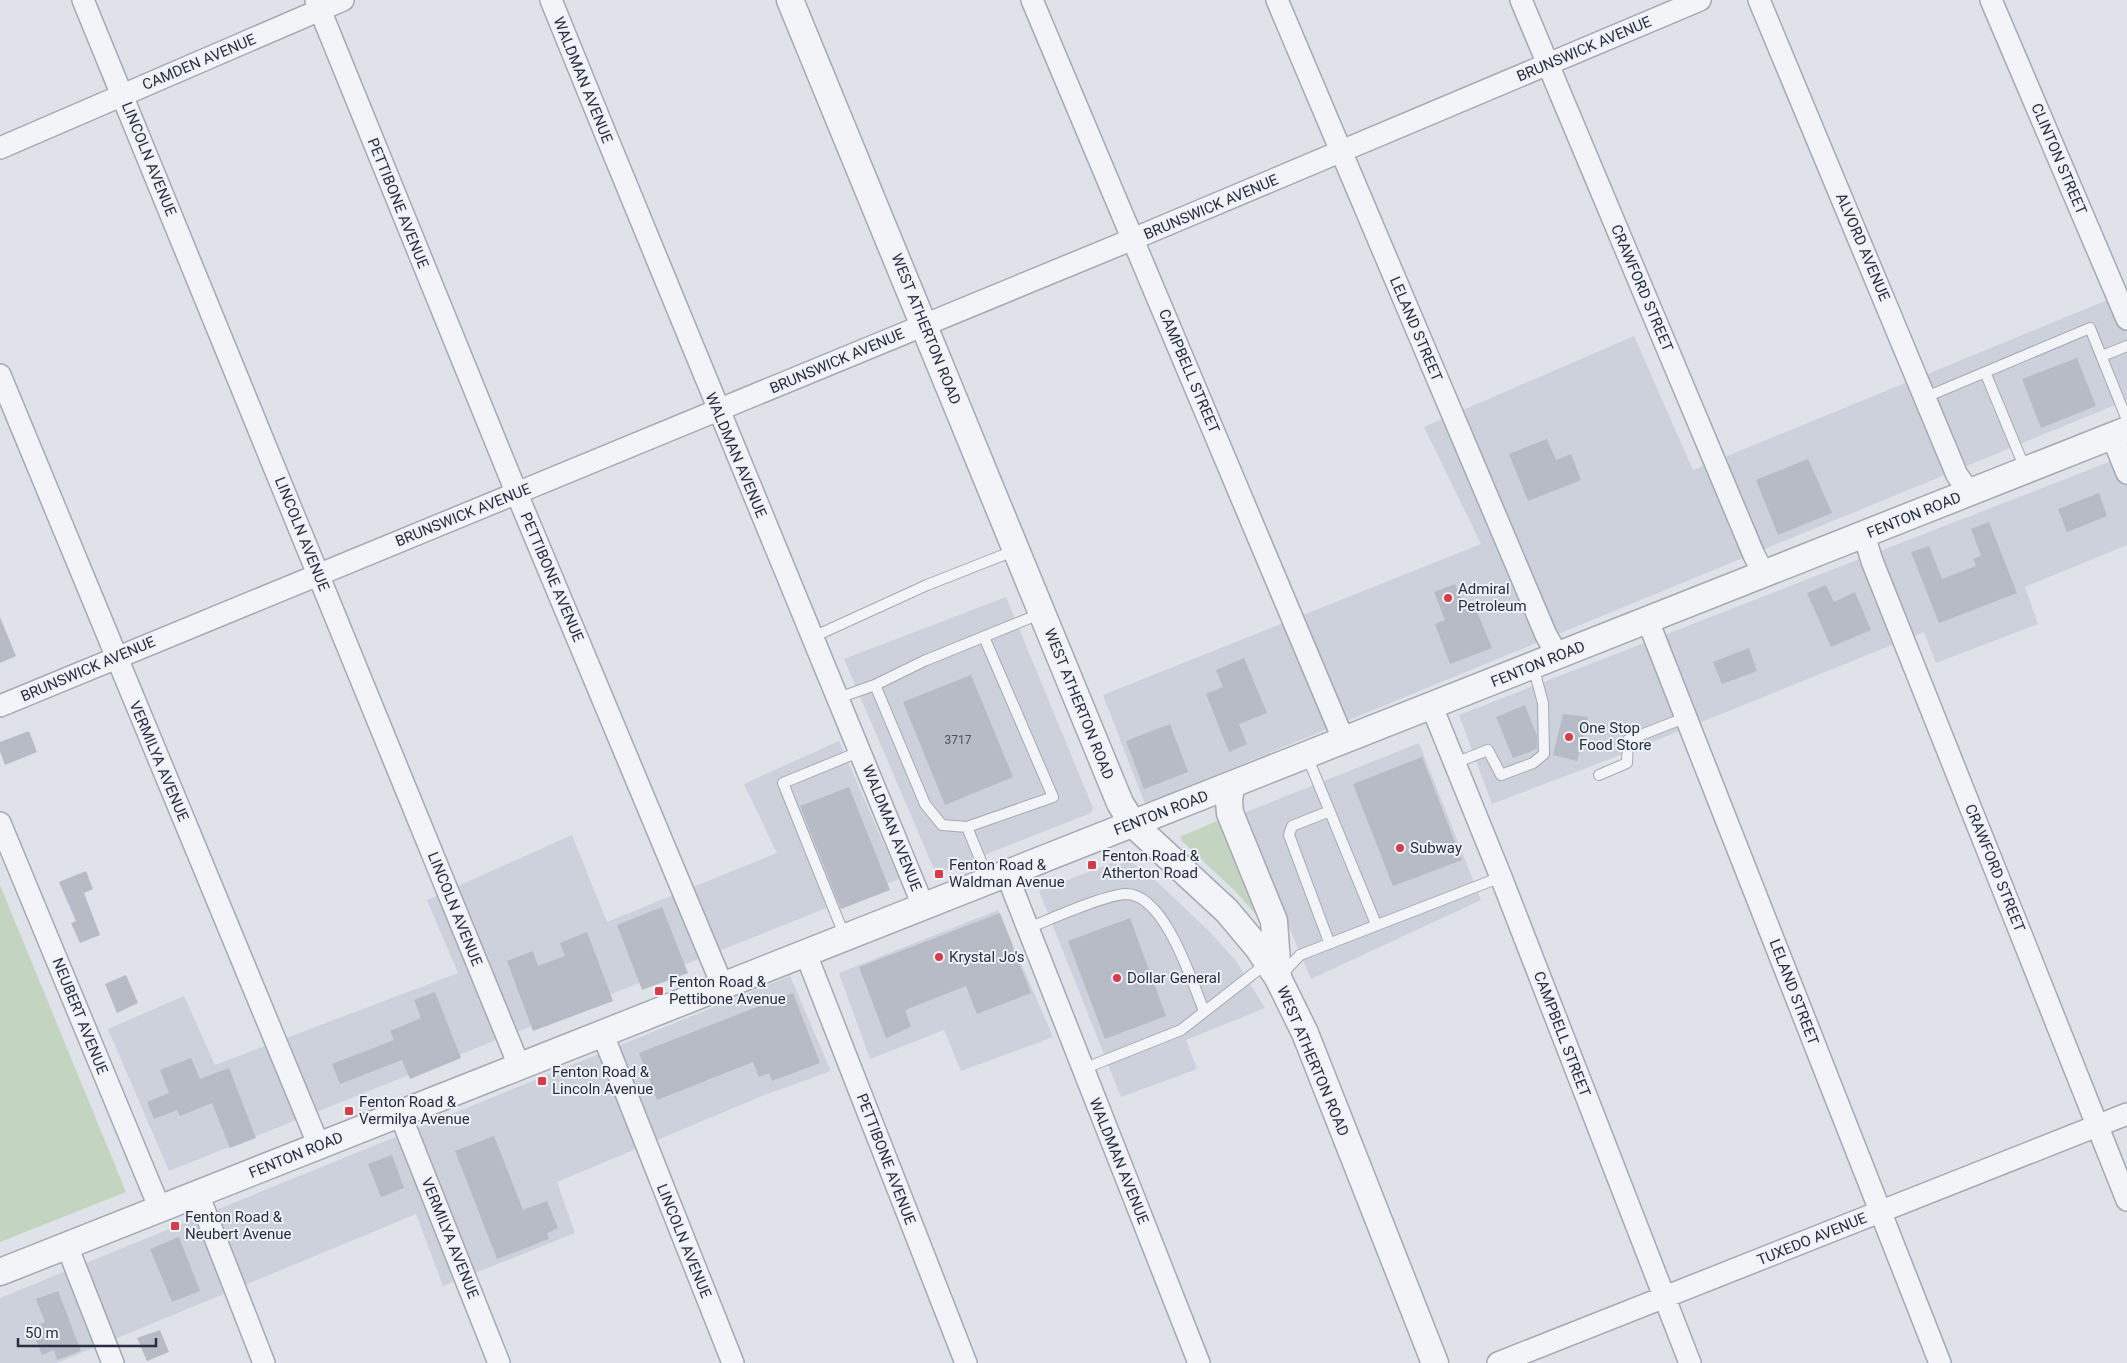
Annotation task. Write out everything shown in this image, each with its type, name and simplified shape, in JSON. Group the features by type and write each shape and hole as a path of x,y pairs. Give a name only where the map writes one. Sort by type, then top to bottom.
{"street":[{"name":"LINCOLN AVENUE","path":"84,0 520,1068"},
{"name":"CAMDEN AVENUE","path":"0,148 122,95 318,5 343,0"},
{"name":"WALDMAN AVENUE","path":"551,0 718,411 861,751 924,908"},
{"name":"WEST ATHERTON ROAD","path":"790,0 1120,803 1133,824 1227,911 1273,970 1305,1033 1435,1363"},
{"name":"CAMPBELL STREET","path":"1032,0 1344,741"},
{"name":"LELAND STREET","path":"1277,0 1546,635 1558,656"},
{"name":"CRAWFORD STREET","path":"1521,0 1754,555 1764,574"},
{"name":"BRUNSWICK AVENUE","path":"0,706 1134,240 1700,0"},
{"name":"ALVORD AVENUE","path":"1758,0 1926,397 1957,475 1970,493"},
{"name":"CLINTON STREET","path":"1991,0 2127,319"},
{"name":"PETTIBONE AVENUE","path":"318,5 517,494 723,987"},
{"name":"VERMILYA AVENUE","path":"0,375 319,1146"},
{"name":"FENTON ROAD","path":"0,1272 1432,707 1970,493 2122,429"},
{"path":"2122,429 2127,473"},
{"name":"CRAWFORD STREET","path":"1864,535 1872,561 2127,1200"},
{"name":"LELAND STREET","path":"1648,620 1940,1363"},
{"name":"CAMPBELL STREET","path":"1432,707 1501,877 1690,1363"},
{"path":"1231,786 1230,813 1274,922 1273,970"},
{"name":"NEUBERT AVENUE","path":"0,823 160,1209"},
{"name":"WALDMAN AVENUE","path":"998,878 1028,928 1199,1363"},
{"name":"PETTIBONE AVENUE","path":"806,954 966,1363"},
{"name":"LINCOLN AVENUE","path":"603,1035 733,1363"},
{"name":"VERMILYA AVENUE","path":"400,1114 499,1363"},
{"name":"TUXEDO AVENUE","path":"1498,1363 2127,1114"},
{"path":"198,1194 264,1363"},
{"path":"67,1246 114,1363"}],"lane":[{"path":"1926,397 2090,328 2102,356 2122,429"},
{"path":"2102,356 2127,346"},
{"path":"1985,372 2026,470"},
{"path":"813,637 927,585 1016,550"},
{"path":"838,698 875,685 924,661 1042,612"},
{"path":"875,685 925,804 942,824 967,827 1052,797 984,637"},
{"path":"1455,763 1488,750 1501,775 1533,763 1544,754 1543,704 1533,666"},
{"path":"1599,775 1628,763 1628,740 1687,717"},
{"path":"846,938 783,783 861,751"},
{"path":"1307,756 1376,924"},
{"path":"1329,942 1289,835 1292,826 1330,811"},
{"path":"967,827 998,878"},
{"path":"1083,1069 1181,1030 1204,1012 1300,955 1329,942 1501,877"},
{"path":"1028,928 1099,901 1127,894 1151,905 1167,925 1204,1012"}],"path":[{"path":"1113,859 1127,894"}],"shaded area":[{"path":"2127,292 2127,400 1145,804 1103,695 1481,544 1424,427 1634,336 1693,470"},
{"path":"2127,455 2127,545 2025,587 2038,624 1936,663 1924,632 1605,761 1492,804 1459,715"},
{"path":"1006,597 1093,808 1091,813 936,874 844,659"},
{"path":"839,741 899,879 169,1171 108,1029 184,996 215,1065 458,973 427,900 572,835 607,922 777,853 744,784"},
{"path":"1419,743 1481,900 1311,979 1241,814"},
{"path":"1129,861 1154,879 1211,933 1236,961 1265,1008 1186,1040 1197,1069 1121,1097 1039,891 1112,863 1118,865"},
{"path":"998,910 1053,1037 961,1071 944,1030 870,1059 839,973"},
{"path":"790,976 831,1071 762,1096 557,1182 575,1233 443,1286 416,1214 57,1363 0,1363 0,1298"}],"green space":[{"path":"1226,817 1263,923 1237,893 1180,837"},
{"path":"0,885 126,1192 0,1242"}],"building":[{"path":"2077,358 2096,406 2041,428 2022,379"},
{"path":"1547,439 1556,460 1571,454 1581,480 1528,501 1509,454"},
{"path":"1808,459 1832,513 1778,535 1756,480"},
{"path":"2099,493 2107,516 2067,532 2058,509"},
{"path":"1989,522 2017,593 1939,623 1911,552 1929,546 1942,579 1976,566 1973,559 1981,556 1971,529"},
{"path":"1455,584 1467,612 1476,609 1492,648 1450,664 1435,624 1445,620 1434,592"},
{"path":"1826,585 1834,602 1855,592 1871,630 1831,647 1807,593"},
{"path":"0,617 16,656 0,663"},
{"path":"1749,648 1757,671 1722,684 1713,662"},
{"path":"1244,658 1267,713 1239,724 1247,744 1229,752 1206,694 1223,687 1216,670"},
{"path":"971,675 1013,777 945,805 903,702"},
{"path":"1525,705 1537,736 1537,749 1513,758 1496,717"},
{"path":"1563,714 1588,717 1577,761 1553,755"},
{"path":"1170,724 1188,772 1144,789 1126,741"},
{"path":"29,731 37,752 5,765 0,751 0,742"},
{"path":"1422,757 1462,860 1393,886 1353,784"},
{"path":"849,787 890,890 841,909 800,806"},
{"path":"86,871 93,889 84,893 100,935 80,943 71,923 76,921 59,882"},
{"path":"662,907 688,973 642,990 617,925"},
{"path":"1000,913 1031,993 977,1014 966,986 905,1010 911,1027 886,1038 859,967"},
{"name":"Dollar General","path":"1130,918 1166,1016 1105,1039 1068,941"},
{"path":"587,932 613,1001 533,1031 507,961 533,951 538,966 565,956 560,943"},
{"path":"126,975 138,1003 117,1013 105,984"},
{"path":"435,992 461,1058 410,1079 402,1060 340,1084 332,1064 394,1040 390,1031 421,1018 414,1000"},
{"path":"793,993 820,1063 772,1081 769,1073 759,1077 753,1062 657,1100 639,1053"},
{"path":"191,1058 200,1079 229,1068 256,1138 230,1148 212,1103 180,1116 177,1110 154,1119 147,1102 169,1093 160,1070"},
{"path":"494,1136 523,1210 547,1201 558,1228 547,1233 549,1239 497,1259 455,1151"},
{"path":"392,1155 404,1188 381,1197 368,1164"},
{"path":"179,1237 200,1291 172,1302 150,1249"},
{"path":"58,1291 81,1351 57,1360 54,1350 42,1355 31,1328 45,1322 36,1299"},
{"path":"160,1330 169,1352 147,1361 137,1338"}],"place":[{"name":"Admiral Petroleum","path":"1448,598"},
{"name":"One Stop Food Store","path":"1569,737"},
{"name":"Subway","path":"1400,848"},
{"name":"Fenton Road & Atherton Road","path":"1092,865"},
{"name":"Fenton Road & Waldman Avenue","path":"939,874"},
{"name":"Krystal Jo's","path":"939,957"},
{"name":"Dollar General","path":"1117,978"},
{"name":"Fenton Road & Pettibone Avenue","path":"659,991"},
{"name":"Fenton Road & Lincoln Avenue","path":"542,1081"},
{"name":"Fenton Road & Vermilya Avenue","path":"349,1111"},
{"name":"Fenton Road & Neubert Avenue","path":"175,1226"}]}
